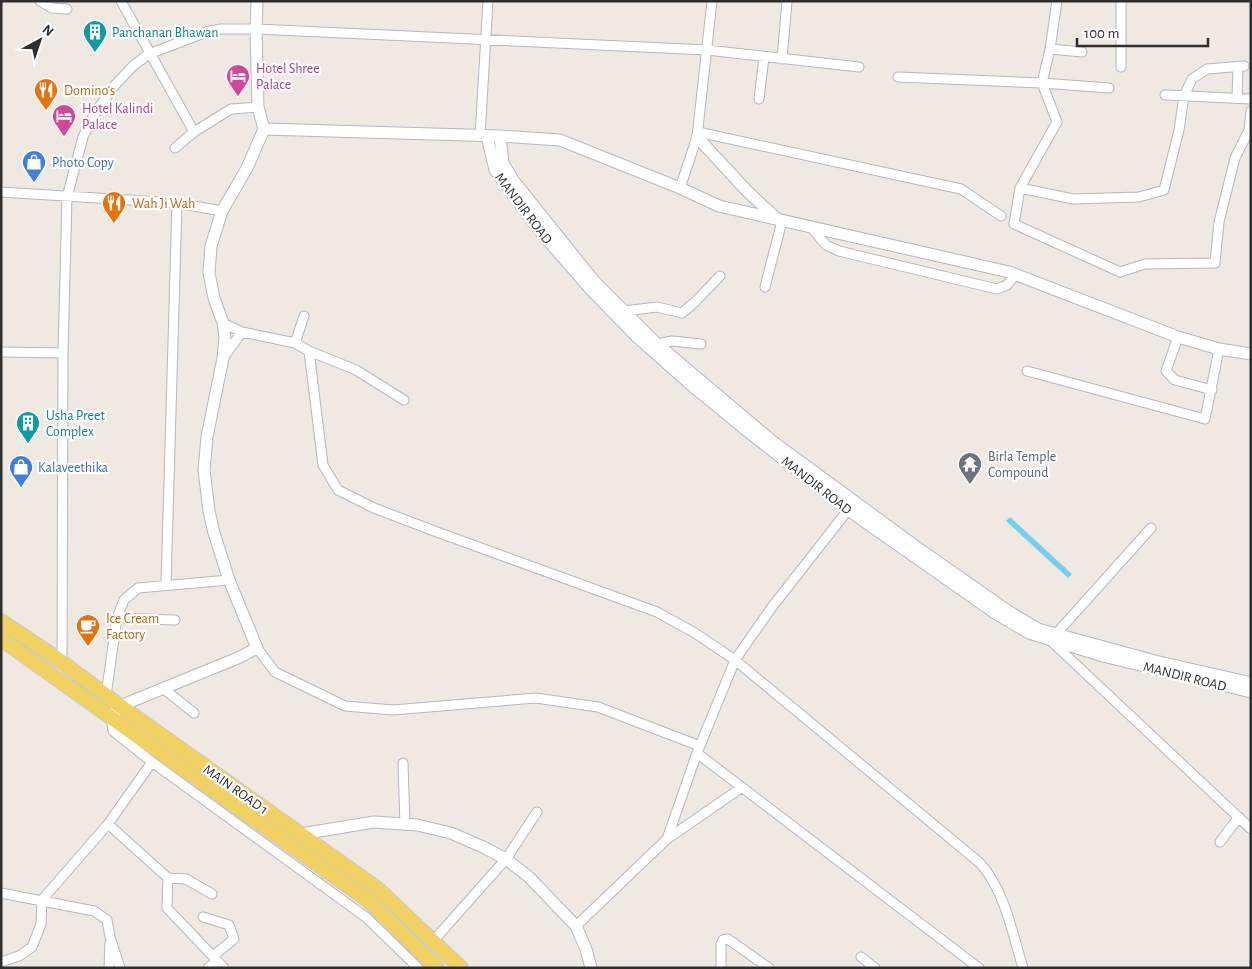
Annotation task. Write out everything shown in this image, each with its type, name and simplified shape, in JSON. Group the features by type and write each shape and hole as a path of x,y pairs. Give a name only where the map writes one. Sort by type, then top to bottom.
{"main road":[{"name":"MAIN ROAD 1","path":"1,621 62,662 106,695 116,712 369,901 437,968"},
{"name":"MAIN ROAD 1","path":"1,639 301,834 378,889 434,940 461,968"}],"street":[{"path":"40,1 52,8 67,9"},
{"path":"121,1 194,132"},
{"path":"257,1 258,107 264,129 247,168 222,211 211,246 209,273 225,338 223,358 207,437 204,470 209,511 229,580 257,648 275,672 345,706 393,710 536,698 598,707 698,750 741,788 979,968"},
{"path":"483,136 488,1"},
{"path":"680,188 698,135 712,1"},
{"path":"782,59 787,1"},
{"path":"1057,1 1050,49 1042,83 1057,122 1020,188 1014,224 1120,272 1145,264 1215,263 1219,222 1235,158 1249,130 1251,112"},
{"path":"1120,1 1121,67"},
{"path":"62,662 63,353 67,197 83,137 95,113 124,74 149,54 209,31 256,28 707,50 859,67"},
{"path":"1050,49 1082,52"},
{"path":"759,100 764,56"},
{"path":"1020,188 1073,199 1139,197 1164,190 1179,130 1184,96 1192,79 1207,68 1241,67 1238,98"},
{"path":"898,77 1110,88"},
{"path":"1165,95 1251,99"},
{"path":"175,148 194,132 232,109 258,107"},
{"path":"264,129 500,136 560,140 680,188 719,206 1016,274 1178,337 1219,349 1251,354"},
{"path":"698,135 961,188 1001,216"},
{"path":"698,135 746,190 780,220"},
{"name":"MANDIR ROAD","path":"483,136 495,170 539,230 592,291 637,337 690,384 848,510 995,613 1029,633 1251,683"},
{"name":"MANDIR ROAD","path":"500,136 503,163 513,180 594,281 657,344 772,441 915,546 1008,611 1053,637 1172,674 1251,692"},
{"path":"1,192 177,203 222,211"},
{"path":"166,585 177,203"},
{"path":"765,287 780,220"},
{"path":"811,227 826,245 839,251 996,289 1007,285 1016,274"},
{"path":"624,311 657,306 682,313 720,276"},
{"path":"295,343 304,316"},
{"path":"223,324 242,332 295,343 309,351 356,370 404,400"},
{"path":"223,358 242,332"},
{"path":"1178,337 1166,371 1175,380 1212,390"},
{"path":"657,344 672,341 700,344"},
{"path":"1027,372 1205,419 1219,349"},
{"path":"309,351 323,465 338,490 374,508 657,612 695,633 735,660 980,862 998,887 1023,968"},
{"path":"1,352 63,353"},
{"path":"668,839 698,750 735,660 772,607 848,510"},
{"path":"1152,528 1053,637 1251,829"},
{"path":"106,695 118,618 124,600 138,588 229,580"},
{"path":"118,618 176,620"},
{"path":"257,648 116,712 113,731 152,762 367,918 418,968"},
{"path":"164,689 194,713"},
{"path":"1,962 19,956 32,947 40,924 42,900 108,824 152,762"},
{"path":"403,763 405,824"},
{"path":"576,926 668,839 741,788"},
{"path":"434,940 506,859 537,812"},
{"path":"1220,842 1239,817"},
{"path":"301,834 374,822 417,825 451,833 506,859 529,877 576,926 586,948 591,968"},
{"path":"108,824 168,878 186,879 212,894"},
{"path":"168,878 167,908 224,968"},
{"path":"1,893 94,911 107,920 110,938 120,968"},
{"path":"203,917 230,926 234,939 208,968"},
{"path":"109,968 110,938"},
{"path":"721,968 721,944 723,940 728,939 769,968"},
{"path":"861,957 875,968"}],"water":[{"path":"1010,517 1072,574 1068,578 1006,521"}],"place":[{"name":"Panchanan Bhawan","path":"95,53"},
{"name":"Hotel Shree Palace","path":"238,97"},
{"name":"Domino's","path":"46,111"},
{"name":"Hotel Kalindi Palace","path":"64,137"},
{"name":"Photo Copy","path":"34,183"},
{"name":"Wah Ji Wah","path":"114,224"},
{"name":"Usha Preet Complex","path":"28,444"},
{"name":"Birla Temple Compound","path":"970,485"},
{"name":"Kalaveethika","path":"21,488"},
{"name":"Ice Cream Factory","path":"88,647"}]}
